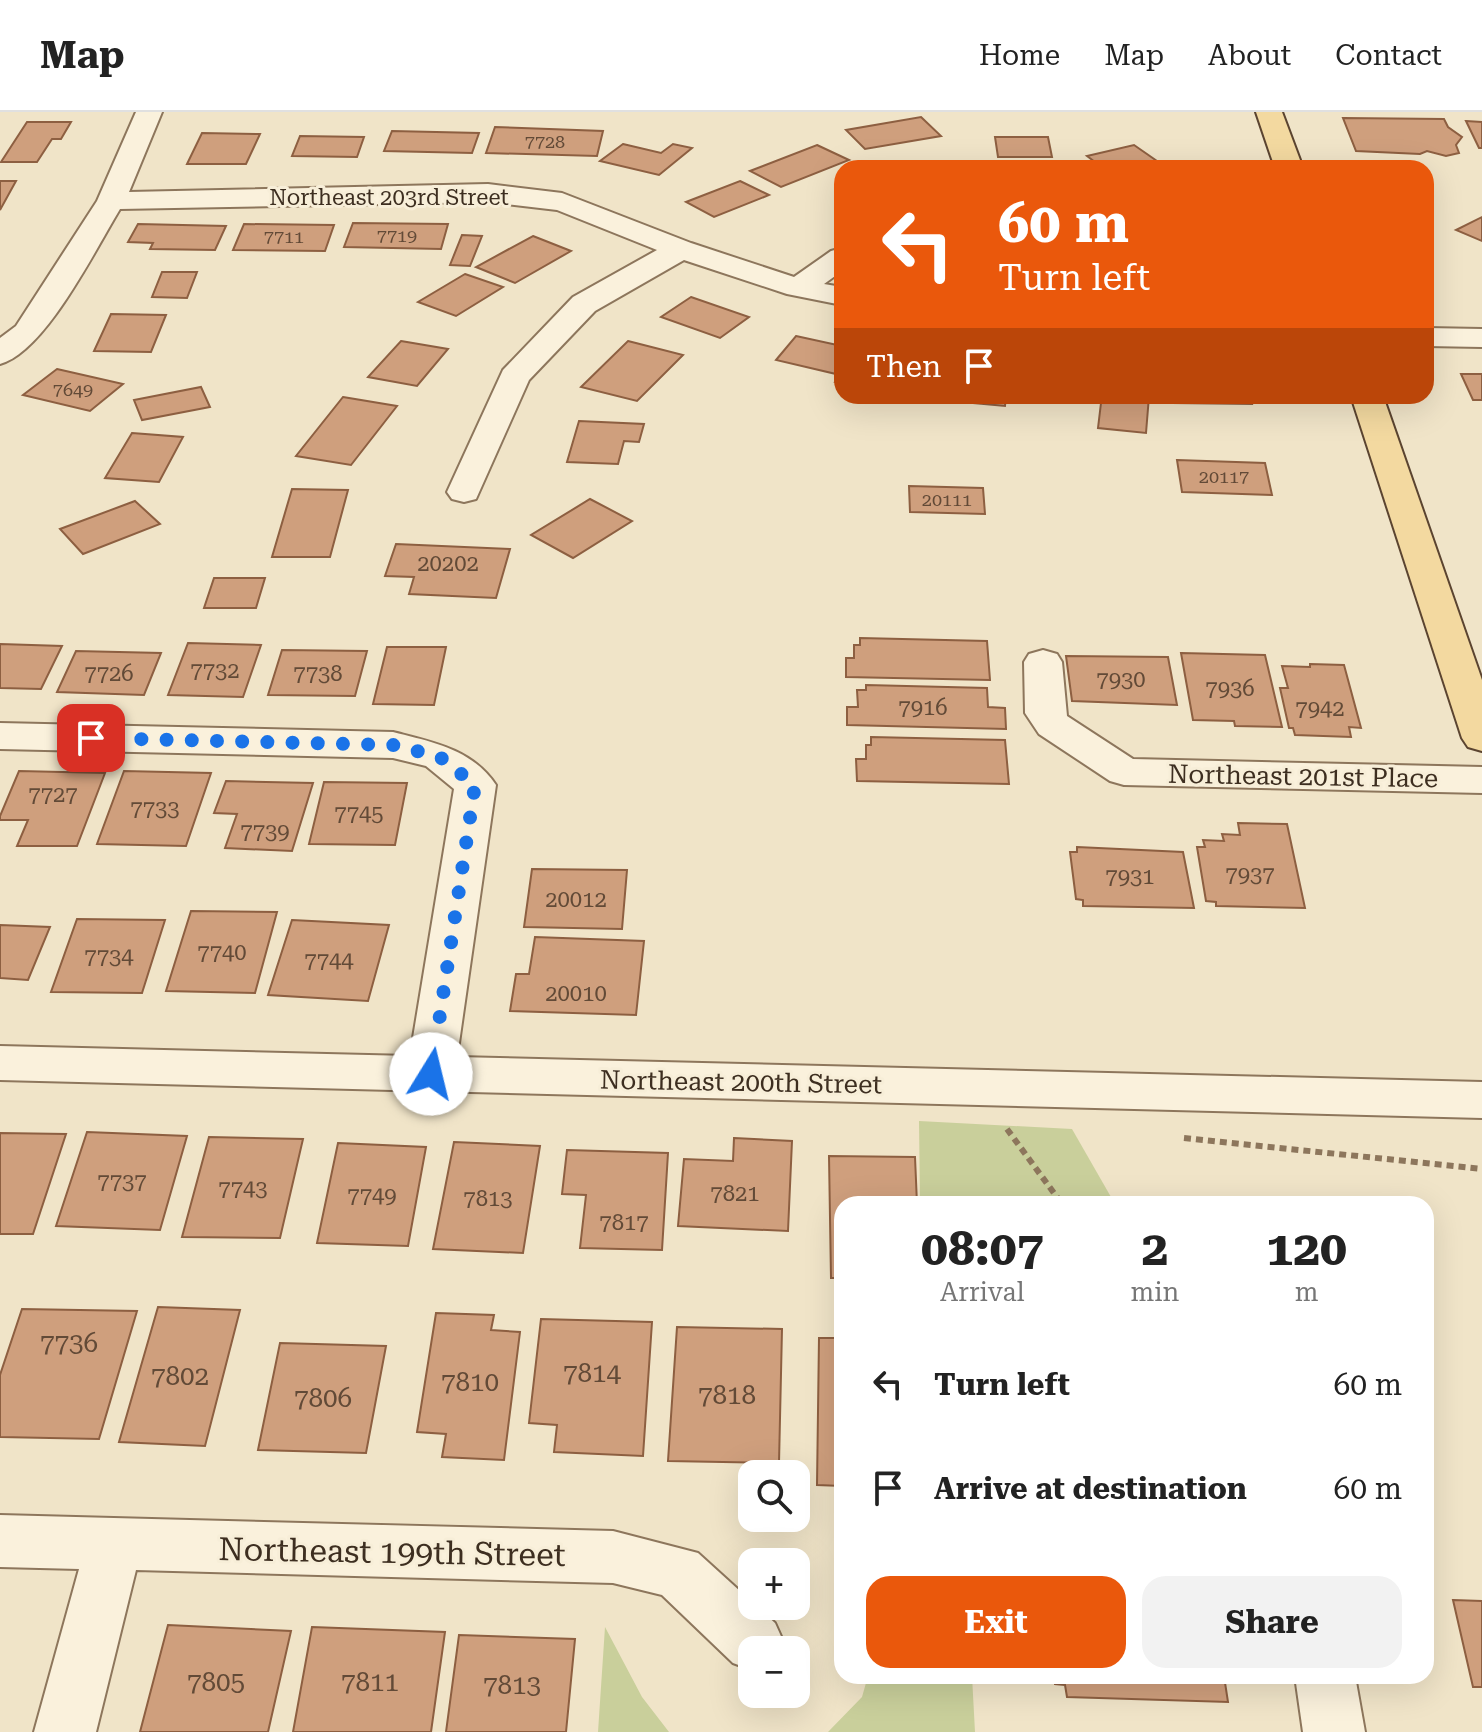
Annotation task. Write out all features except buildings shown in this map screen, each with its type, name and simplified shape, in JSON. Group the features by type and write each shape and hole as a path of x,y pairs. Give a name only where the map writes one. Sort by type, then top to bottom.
{"main road":[{"path":"1269,112 1286,160"},
{"path":"1370,404 1482,738"}],"street":[{"path":"0,354 28,332 111,201 149,112"},
{"name":"Northeast 203rd Street","path":"111,201 488,193 562,202 681,249 798,288 834,295"},
{"path":"464,492 514,377 584,304 681,249"},
{"path":"798,288 834,263"},
{"path":"1434,337 1482,338"},
{"name":"Northeast 201st Place","path":"1043,662 1045,713 1053,725 1124,772 1482,780"},
{"path":"0,736 393,745 440,757 475,785 431,1074"},
{"name":"Northeast 200th Street","path":"0,1063 1482,1100"},
{"name":"Northeast 199th Street","path":"0,1541 613,1557 678,1572 747,1636"},
{"path":"65,1732 114,1546"},
{"path":"1326,1684 1334,1732"}],"path":[{"path":"1002,1088 1007,1129 1056,1196"},
{"path":"1222,1144 1482,1169"}],"green space":[{"path":"919,1121 1072,1129 1110,1196 920,1196"},
{"path":"605,1627 642,1697 669,1732 598,1732"},
{"path":"866,1684 972,1684 975,1732 828,1732 862,1697"}],"route":[{"path":"91,738 393,745 440,757 475,785 431,1074"}]}
